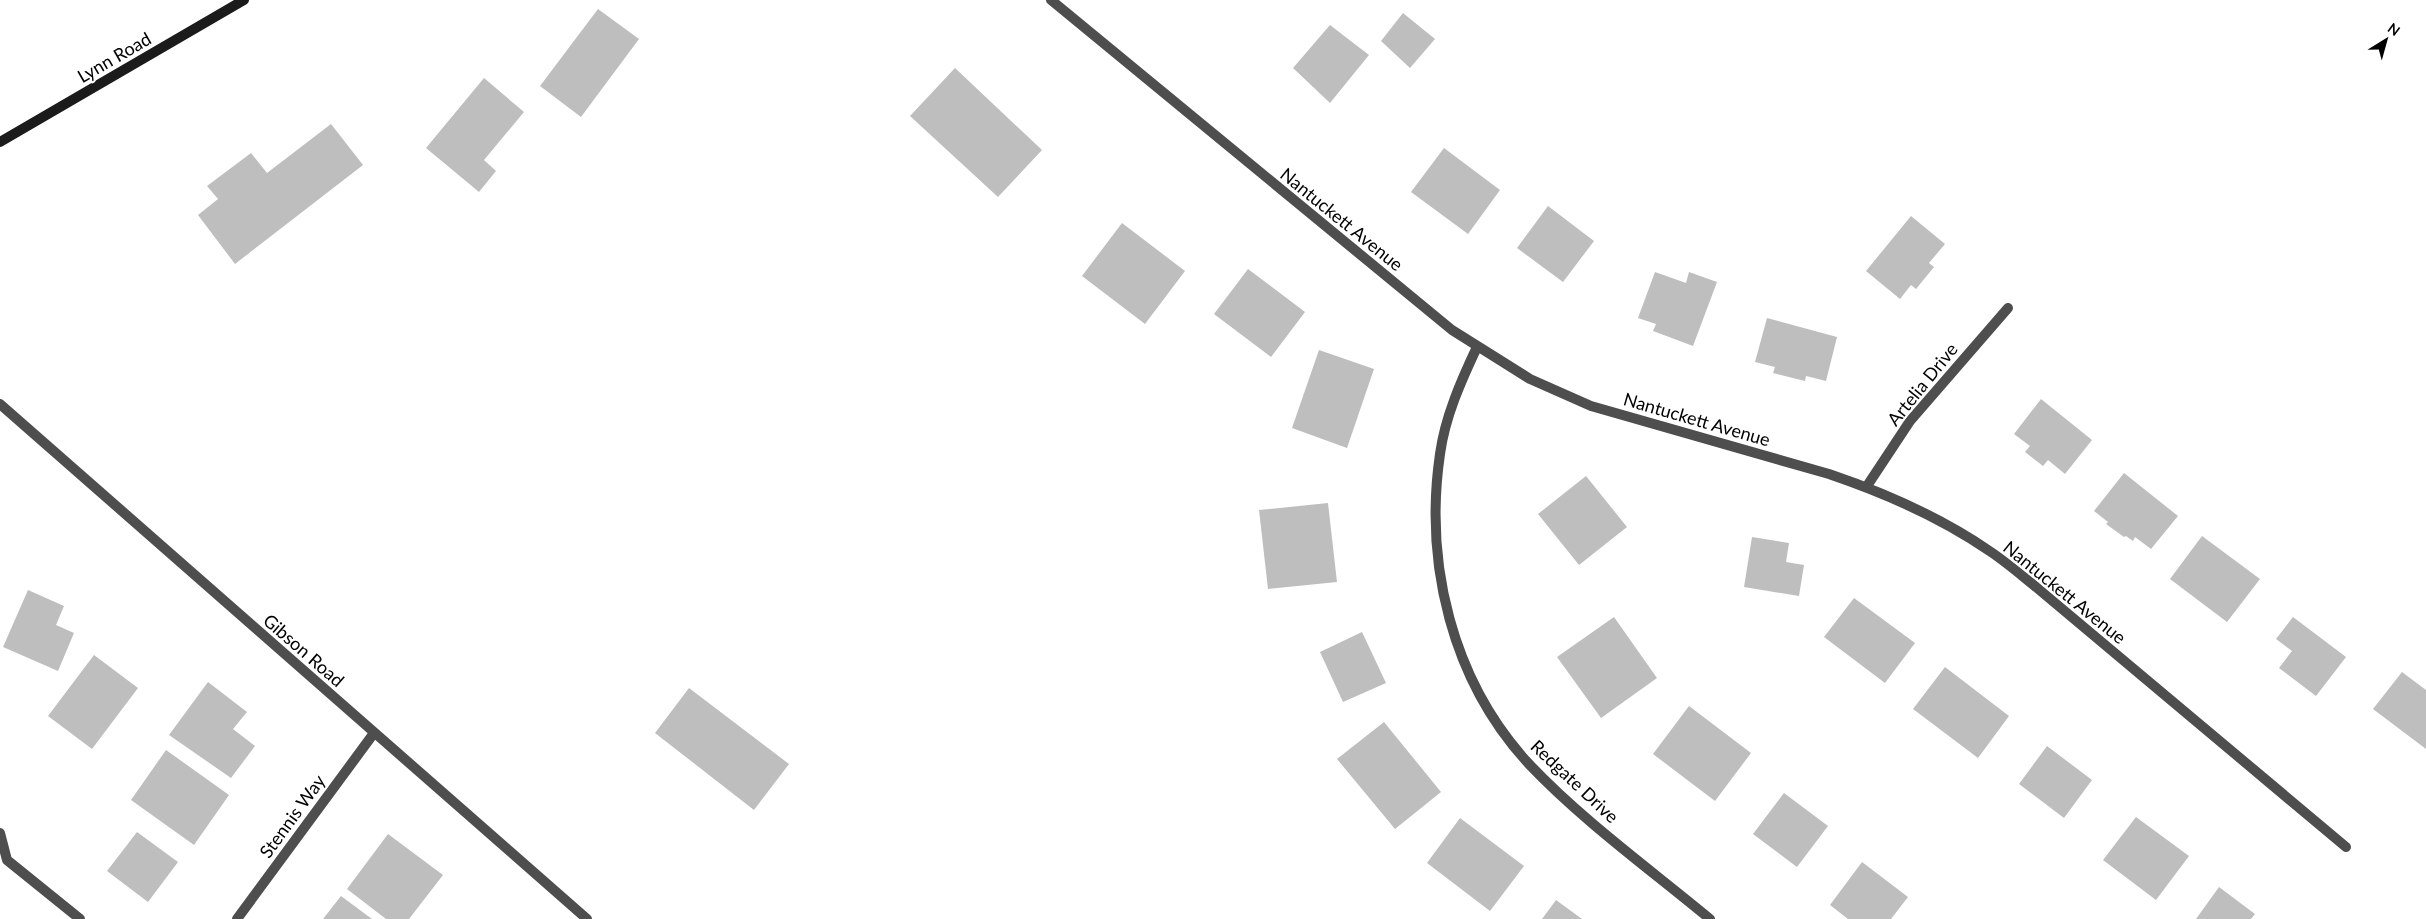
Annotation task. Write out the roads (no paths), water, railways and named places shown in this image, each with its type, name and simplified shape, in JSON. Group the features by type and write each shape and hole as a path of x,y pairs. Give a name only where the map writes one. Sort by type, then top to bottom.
{"street":[{"name":"Lynn Road","path":"0,142 244,0"},
{"name":"Nantuckett Avenue","path":"1051,0 1452,330 1476,347 1530,379 1591,406 1867,486 1922,512 1990,551 2346,847"},
{"name":"Artelia Drive","path":"1867,486 1910,421 2008,308"},
{"name":"Redgate Drive","path":"1476,347 1455,396 1440,452 1434,510 1437,561 1446,612 1465,666 1493,717 1528,763 1565,799 1710,919"},
{"name":"Gibson Road","path":"0,404 587,919"},
{"name":"Stennis Way","path":"237,919 374,733"},
{"path":"0,833 7,860 80,919"}]}
